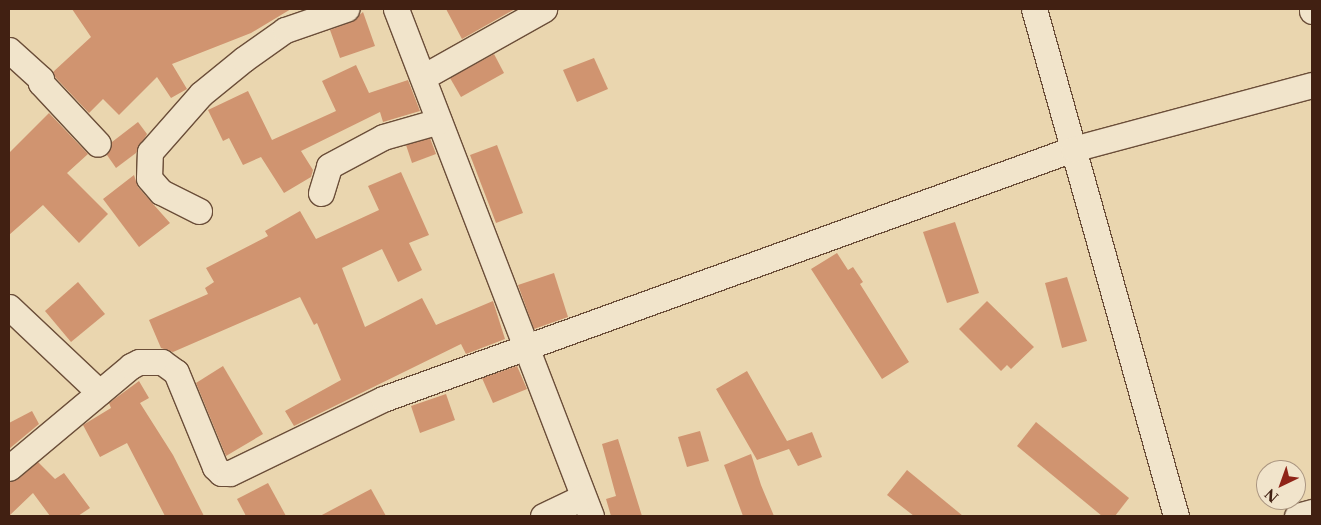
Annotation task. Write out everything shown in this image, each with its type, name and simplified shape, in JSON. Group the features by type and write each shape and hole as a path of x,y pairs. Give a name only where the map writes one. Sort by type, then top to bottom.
{"street":[{"path":"199,211 161,192 149,178 150,152 201,94 244,59 285,30 346,9"},
{"path":"396,9 587,507 543,516"},
{"path":"423,77 544,9"},
{"path":"1034,9 1176,516"},
{"path":"9,50 41,79 41,83 98,144"},
{"path":"9,468 99,392 139,362 169,365 176,372 215,467 221,473 230,473 383,399 1073,149 1312,85"},
{"path":"321,193 329,166 383,138 439,121"},
{"path":"9,307 99,392"},
{"path":"1297,516 1312,512"}],"building":[{"path":"72,9 291,9 251,33 172,64 187,89 171,98 157,77 119,115 103,99 89,113 55,77 53,72 91,37"},
{"path":"446,9 515,9 462,39"},
{"path":"363,12 375,46 340,58 330,30 351,22"},
{"path":"494,54 504,73 461,97 450,78"},
{"path":"594,58 608,89 577,102 563,70"},
{"path":"356,65 369,93 408,80 420,111 383,122 380,112 301,151 313,170 311,177 284,193 261,157 243,165 229,138 223,141 208,110 248,91 272,140 336,111 322,81"},
{"path":"49,113 88,154 67,173 108,214 79,243 43,205 9,235 9,153"},
{"path":"138,122 147,134 136,153 116,168 107,155 112,142"},
{"path":"430,138 436,154 412,163 406,145"},
{"path":"497,145 523,213 496,223 470,155"},
{"path":"401,172 429,235 409,243 422,270 398,282 382,249 342,268 365,327 422,298 436,325 493,301 505,339 466,354 461,344 294,426 285,411 341,380 317,323 314,325 300,297 173,352 161,348 149,320 208,294 205,288 214,282 206,268 268,236 265,231 300,211 316,239 379,210 368,186"},
{"path":"134,175 138,187 170,223 139,247 103,199"},
{"path":"955,222 979,293 947,303 923,232"},
{"path":"837,253 848,270 853,267 863,282 860,284 909,362 882,379 811,269"},
{"path":"554,273 568,317 534,329 518,285"},
{"path":"1067,277 1087,341 1062,348 1045,283"},
{"path":"78,282 105,314 71,342 45,311"},
{"path":"987,301 1034,347 1011,369 1007,365 1001,371 959,329"},
{"path":"223,366 263,434 226,456 196,383"},
{"path":"517,366 527,389 493,403 482,378"},
{"path":"747,371 787,441 812,432 822,457 798,466 789,449 757,460 716,389"},
{"path":"139,381 149,398 140,403 173,455 204,516 165,516 127,443 100,457 83,425 111,408 109,403"},
{"path":"446,394 455,420 420,433 411,406"},
{"path":"32,411 39,424 9,449 9,423"},
{"path":"1036,422 1129,498 1115,516 1102,516 1017,446"},
{"path":"700,431 709,461 687,467 678,437"},
{"path":"618,439 642,516 611,516 606,499 616,496 602,444"},
{"path":"751,454 774,516 743,516 724,465"},
{"path":"38,462 55,479 64,473 90,508 78,516 50,516 33,493 9,516 9,482 18,479"},
{"path":"907,470 963,516 914,516 887,495"},
{"path":"268,483 286,516 246,516 237,499"},
{"path":"371,489 386,516 320,516"}]}
